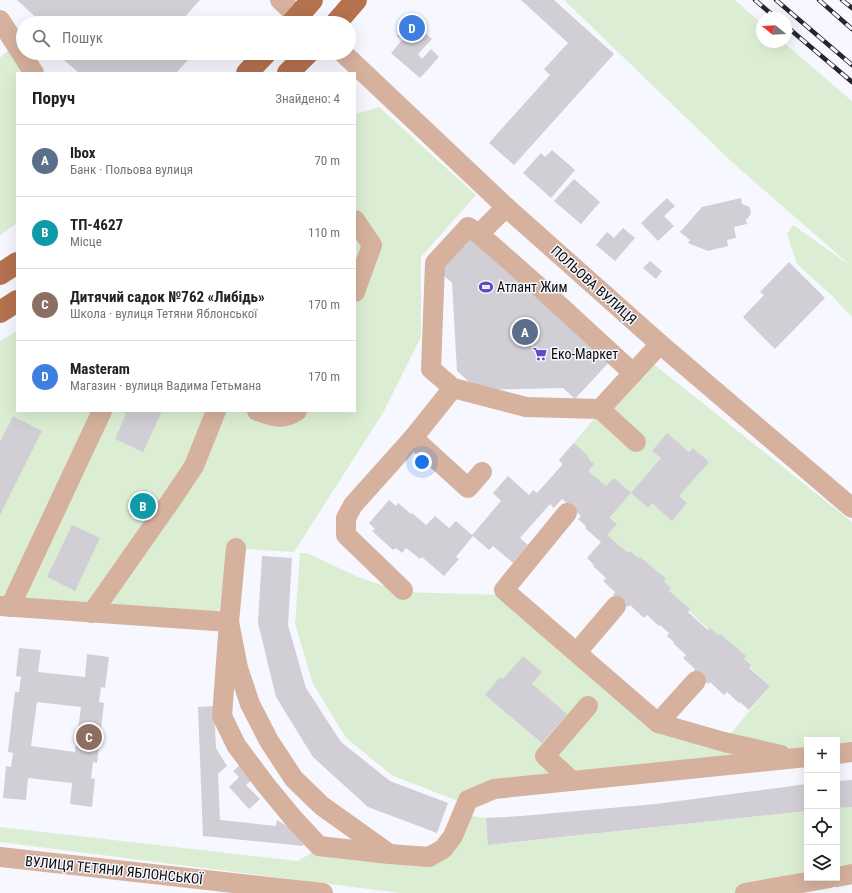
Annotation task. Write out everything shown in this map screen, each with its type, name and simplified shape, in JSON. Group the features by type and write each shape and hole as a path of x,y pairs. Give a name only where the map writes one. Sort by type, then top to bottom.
{"main road":[{"path":"298,16 312,0"},
{"path":"342,16 356,0"},
{"path":"248,72 259,60"},
{"path":"289,72 301,60"},
{"path":"0,274 16,264"},
{"path":"0,312 16,302"}],"street":[{"path":"280,0 292,16"},
{"path":"0,20 16,45"},
{"path":"26,60 33,72"},
{"name":"ПОЛЬОВА ВУЛИЦЯ","path":"350,60 506,207 660,344 852,508"},
{"path":"479,234 506,207"},
{"path":"356,221 372,245 356,289"},
{"path":"632,373 546,293 479,234 468,227 435,263 431,369 453,388 526,407 600,410 636,442"},
{"path":"600,410 632,373 660,344"},
{"path":"403,590 346,535 346,518 353,505 413,438 453,388"},
{"path":"102,412 5,607 229,622"},
{"path":"92,613 170,503 194,466 216,412"},
{"path":"260,412 278,418 296,412"},
{"path":"413,438 468,488 482,472"},
{"path":"567,512 504,590 658,723 724,742 802,758"},
{"path":"236,548 222,716 236,745 264,784 319,846 429,857 443,849 453,836 468,800 494,789 802,758"},
{"path":"577,652 616,606"},
{"path":"229,622 238,668 250,704 269,741 294,779 322,806 389,854"},
{"path":"658,723 696,681"},
{"path":"572,781 545,756 588,706"},
{"path":"840,754 852,752"},
{"name":"ВУЛИЦЯ ТЕТЯНИ ЯБЛОНСЬКОЇ","path":"0,857 288,891 323,893"},
{"path":"840,876 852,874"},
{"path":"745,893 813,881"}],"green space":[{"path":"564,0 735,0 756,19 756,48 790,48 852,101 852,317 832,296 797,264 787,234 793,225 851,266 733,163"},
{"path":"8,50 22,72 16,72 16,224 0,235 0,58"},
{"path":"379,107 476,195 421,257 421,337 383,413 294,552 228,548 219,612 0,597 0,341 16,332 16,412 356,412 356,114"},
{"path":"646,358 852,522 852,752 840,754 840,737 804,737 804,756 724,742 770,686 607,535 559,460"},
{"path":"300,553 307,553 358,577 402,592 502,595 654,727 759,757 458,801 393,776 346,738 313,684 295,624"},
{"path":"852,807 852,876 840,878 840,809"},
{"path":"804,811 804,881 822,881 750,893 400,893 0,842 0,827 298,861 319,848 430,859 464,815 486,818 489,845"}],"building":[{"path":"17,0 200,0 185,16 34,16"},
{"path":"521,0 554,0 614,54 514,165 489,143 550,75 544,69 568,43"},
{"path":"411,21 432,39 418,54 422,59 431,49 439,57 420,78 391,53 402,40 397,36"},
{"path":"64,60 188,60 177,72 78,72"},
{"path":"552,150 575,170 551,198 523,173 541,153 545,157"},
{"path":"574,179 600,202 581,224 554,201"},
{"path":"667,198 675,206 664,216 674,226 658,241 641,223"},
{"path":"741,198 742,204 750,208 751,213 746,220 747,224 734,227 736,238 727,240 728,246 708,251 688,243 690,240 680,232 702,207"},
{"path":"623,228 635,238 615,261 596,245 607,232 614,238"},
{"path":"473,235 611,360 575,399 563,388 478,390 457,371 452,283 440,272"},
{"path":"650,261 662,271 656,279 643,268"},
{"path":"789,262 825,298 775,349 743,317 764,295 760,292"},
{"path":"162,412 143,452 115,439 126,414 124,413"},
{"path":"13,416 42,431 0,515 0,440"},
{"path":"667,433 689,452 693,448 709,462 679,496 687,503 672,521 652,503 648,508 631,493 661,458 652,451"},
{"path":"574,443 589,457 588,458 594,464 588,471 606,486 614,478 631,493 609,518 617,524 607,535 628,553 630,551 638,558 640,557 666,579 664,582 671,588 669,591 690,609 688,612 708,630 710,628 718,635 720,634 746,656 744,659 751,665 749,668 770,686 749,710 727,692 724,695 710,682 708,684 693,672 695,669 683,658 686,655 673,643 674,642 667,636 669,633 660,625 659,626 647,615 644,618 630,605 628,607 613,595 615,592 603,581 606,578 587,558 601,542 585,528 586,526 578,519 581,516 562,499 554,508 550,504 520,538 528,545 513,563 493,546 489,550 473,536 456,557 459,559 444,576 422,557 420,559 406,548 402,553 396,548 393,550 372,531 375,529 369,523 389,500 396,506 398,503 426,525 435,516 449,528 456,521 472,535 501,501 493,493 508,476 529,495 533,490 537,493 563,464 559,460"},
{"path":"145,490 158,500 142,522 129,512"},
{"path":"72,525 100,538 75,591 47,577"},
{"path":"262,556 292,558 288,625 306,688 341,742 390,781 448,803 437,833 368,807 313,757 276,697 258,623"},
{"path":"19,648 41,650 38,672 85,677 87,654 109,657 105,688 101,687 99,702 104,703 97,763 93,762 91,778 95,779 92,807 70,804 72,783 28,778 26,800 3,798 6,766 11,767 13,753 8,752 15,692 19,692 21,677 16,676","holes":["37,702 81,707 75,752 31,746"]},
{"path":"523,656 542,672 532,684 567,714 542,743 485,695 500,677 503,679"},
{"path":"214,706 216,748 227,766 218,774 220,820 276,826 277,820 305,837 303,846 203,836 198,707"},
{"path":"240,765 253,779 246,785 260,799 249,809 229,787 239,777 233,771"},
{"path":"852,780 852,807 840,808 840,781"},
{"path":"804,784 804,811 488,845 486,818 656,804"}],"railway":[{"path":"755,0 769,12"},
{"path":"776,0 852,65"},
{"path":"819,0 852,29"},
{"path":"842,0 852,8"},
{"path":"792,31 852,82"}],"place":[{"name":"Masteram","path":"412,28"},
{"name":"Атлант Жим","path":"486,287"},
{"name":"Ibox","path":"525,332"},
{"name":"Еко-Маркет","path":"540,354"},
{"name":"ТП-4627","path":"143,506"},
{"name":"Дитячий садок №762 «Либідь»","path":"89,737"}]}
